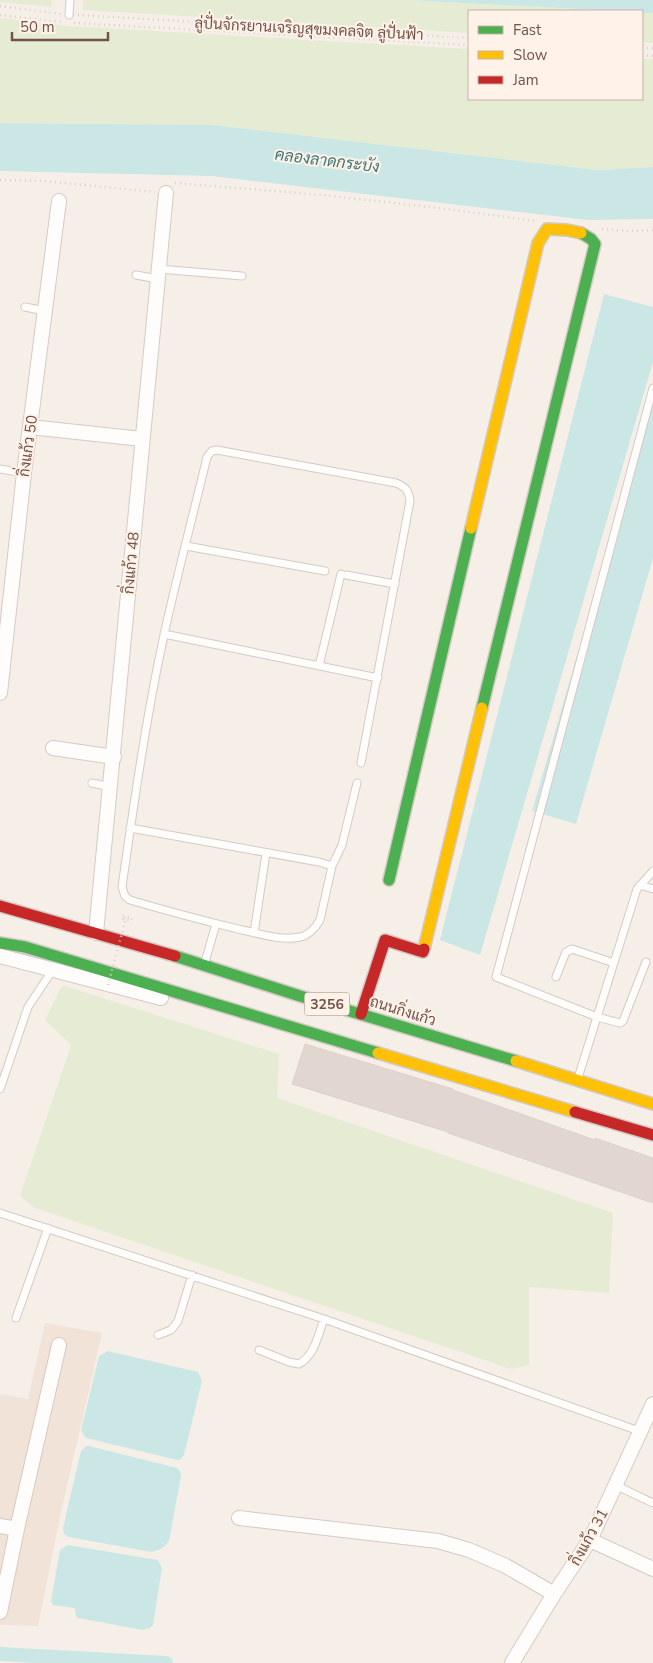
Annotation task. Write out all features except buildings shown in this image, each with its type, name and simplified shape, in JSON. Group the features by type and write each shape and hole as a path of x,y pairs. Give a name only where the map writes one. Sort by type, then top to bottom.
{"street":[{"name":"กิ่งแก้ว 48","path":"96,933 166,193"},
{"name":"กิ่งแก้ว 50","path":"0,693 24,473 59,200"},
{"path":"361,1014 385,940 423,952 595,244 590,237 570,229 547,229 538,244 389,880"},
{"path":"30,427 142,439"},
{"path":"52,748 114,757"},
{"name":"ถนนกิ่งแก้ว","path":"0,906 205,965 653,1104"},
{"name":"3256","path":"0,943 25,947 653,1135"},
{"path":"0,956 480,1083"},
{"path":"0,1612 59,1345"},
{"name":"กิ่งแก้ว 31","path":"512,1663 590,1540 653,1404"},
{"path":"239,1518 438,1541 469,1550 506,1566 554,1594"},
{"path":"0,1526 17,1529"},
{"path":"590,1540 653,1568"}],"lane":[{"path":"69,15 70,0"},
{"path":"136,275 242,276"},
{"path":"26,306 45,311"},
{"path":"646,962 623,1020 618,1023 597,1017 496,977 653,388"},
{"path":"356,783 342,845 332,866 320,920 317,926 304,936 285,938 254,933 130,900 125,896 122,887 151,699 164,634 206,457 212,451 217,450 396,483 406,488 410,494 378,678 361,762"},
{"path":"0,469 24,473"},
{"path":"186,546 325,570"},
{"path":"319,666 343,574 395,584"},
{"path":"164,634 378,678"},
{"path":"92,783 111,787"},
{"path":"130,828 332,866"},
{"path":"254,933 266,853"},
{"path":"577,1080 640,885 653,871"},
{"path":"640,885 653,889"},
{"path":"205,965 216,924"},
{"path":"556,977 566,952 572,949 614,963"},
{"path":"0,1088 28,1007 62,958"},
{"path":"0,1213 324,1319 639,1432"},
{"path":"16,1318 48,1228"},
{"path":"158,1335 171,1330 178,1321 192,1275"},
{"path":"259,1350 299,1364 307,1360 314,1348 324,1319"},
{"path":"615,1485 653,1503"}],"path":[{"name":"ลู่ปั่นจักรยานเจริญสุขมงคลจิต ลู่ปั่นฟ้า","path":"0,6 69,15 468,38"},
{"path":"0,14 68,22 468,45"},
{"path":"0,180 44,181 166,193 166,182 323,195 543,222"},
{"path":"600,228 628,231 653,230"},
{"path":"108,985 125,917"}],"shaded area":[{"path":"45,1323 102,1333 61,1512 38,1626 0,1625 0,1394 28,1399"}],"green space":[{"path":"0,0 52,0 51,7 0,2"},
{"path":"83,0 408,0 596,10 468,10 468,33 83,10"},
{"path":"643,13 653,13 653,43 643,42"},
{"path":"0,18 68,26 468,49 468,100 643,100 643,59 653,59 653,167 597,170 213,125 0,123"},
{"path":"62,985 279,1054 277,1098 613,1213 609,1293 529,1287 529,1365 511,1369 35,1208 20,1196 71,1045 45,1020"}],"water":[{"path":"408,0 653,0 653,13 643,13 643,10 596,10"},
{"name":"คลองลาดกระบัง","path":"0,123 213,125 597,170 653,167 653,219 588,220 211,176 0,171"},
{"path":"604,294 653,307 653,362 480,955 440,940"},
{"path":"653,393 653,558 576,824 532,811"},
{"path":"108,1351 198,1372 202,1381 184,1455 181,1459 177,1460 86,1438 83,1434 81,1430 99,1356"},
{"path":"89,1446 177,1468 180,1471 181,1476 169,1541 163,1547 151,1552 69,1537 64,1534 63,1528 81,1451"},
{"path":"68,1545 158,1560 162,1568 153,1625 143,1630 78,1618 74,1608 53,1605 51,1601 60,1550"}],"waterway":[{"path":"0,1654 166,1663"}],"traffic: fast":[{"path":"482,708 595,244 581,233"},
{"path":"389,880 471,528"},
{"path":"0,943 25,947 378,1053"},
{"path":"175,956 516,1061"}],"traffic: slow":[{"path":"471,528 538,243 547,229 581,233"},
{"path":"424,949 482,708"},
{"path":"378,1053 575,1112"},
{"path":"516,1061 653,1104"}],"traffic: jam":[{"path":"0,906 175,956"},
{"path":"361,1014 385,940 423,952 424,949"},
{"path":"575,1112 653,1135"}]}
